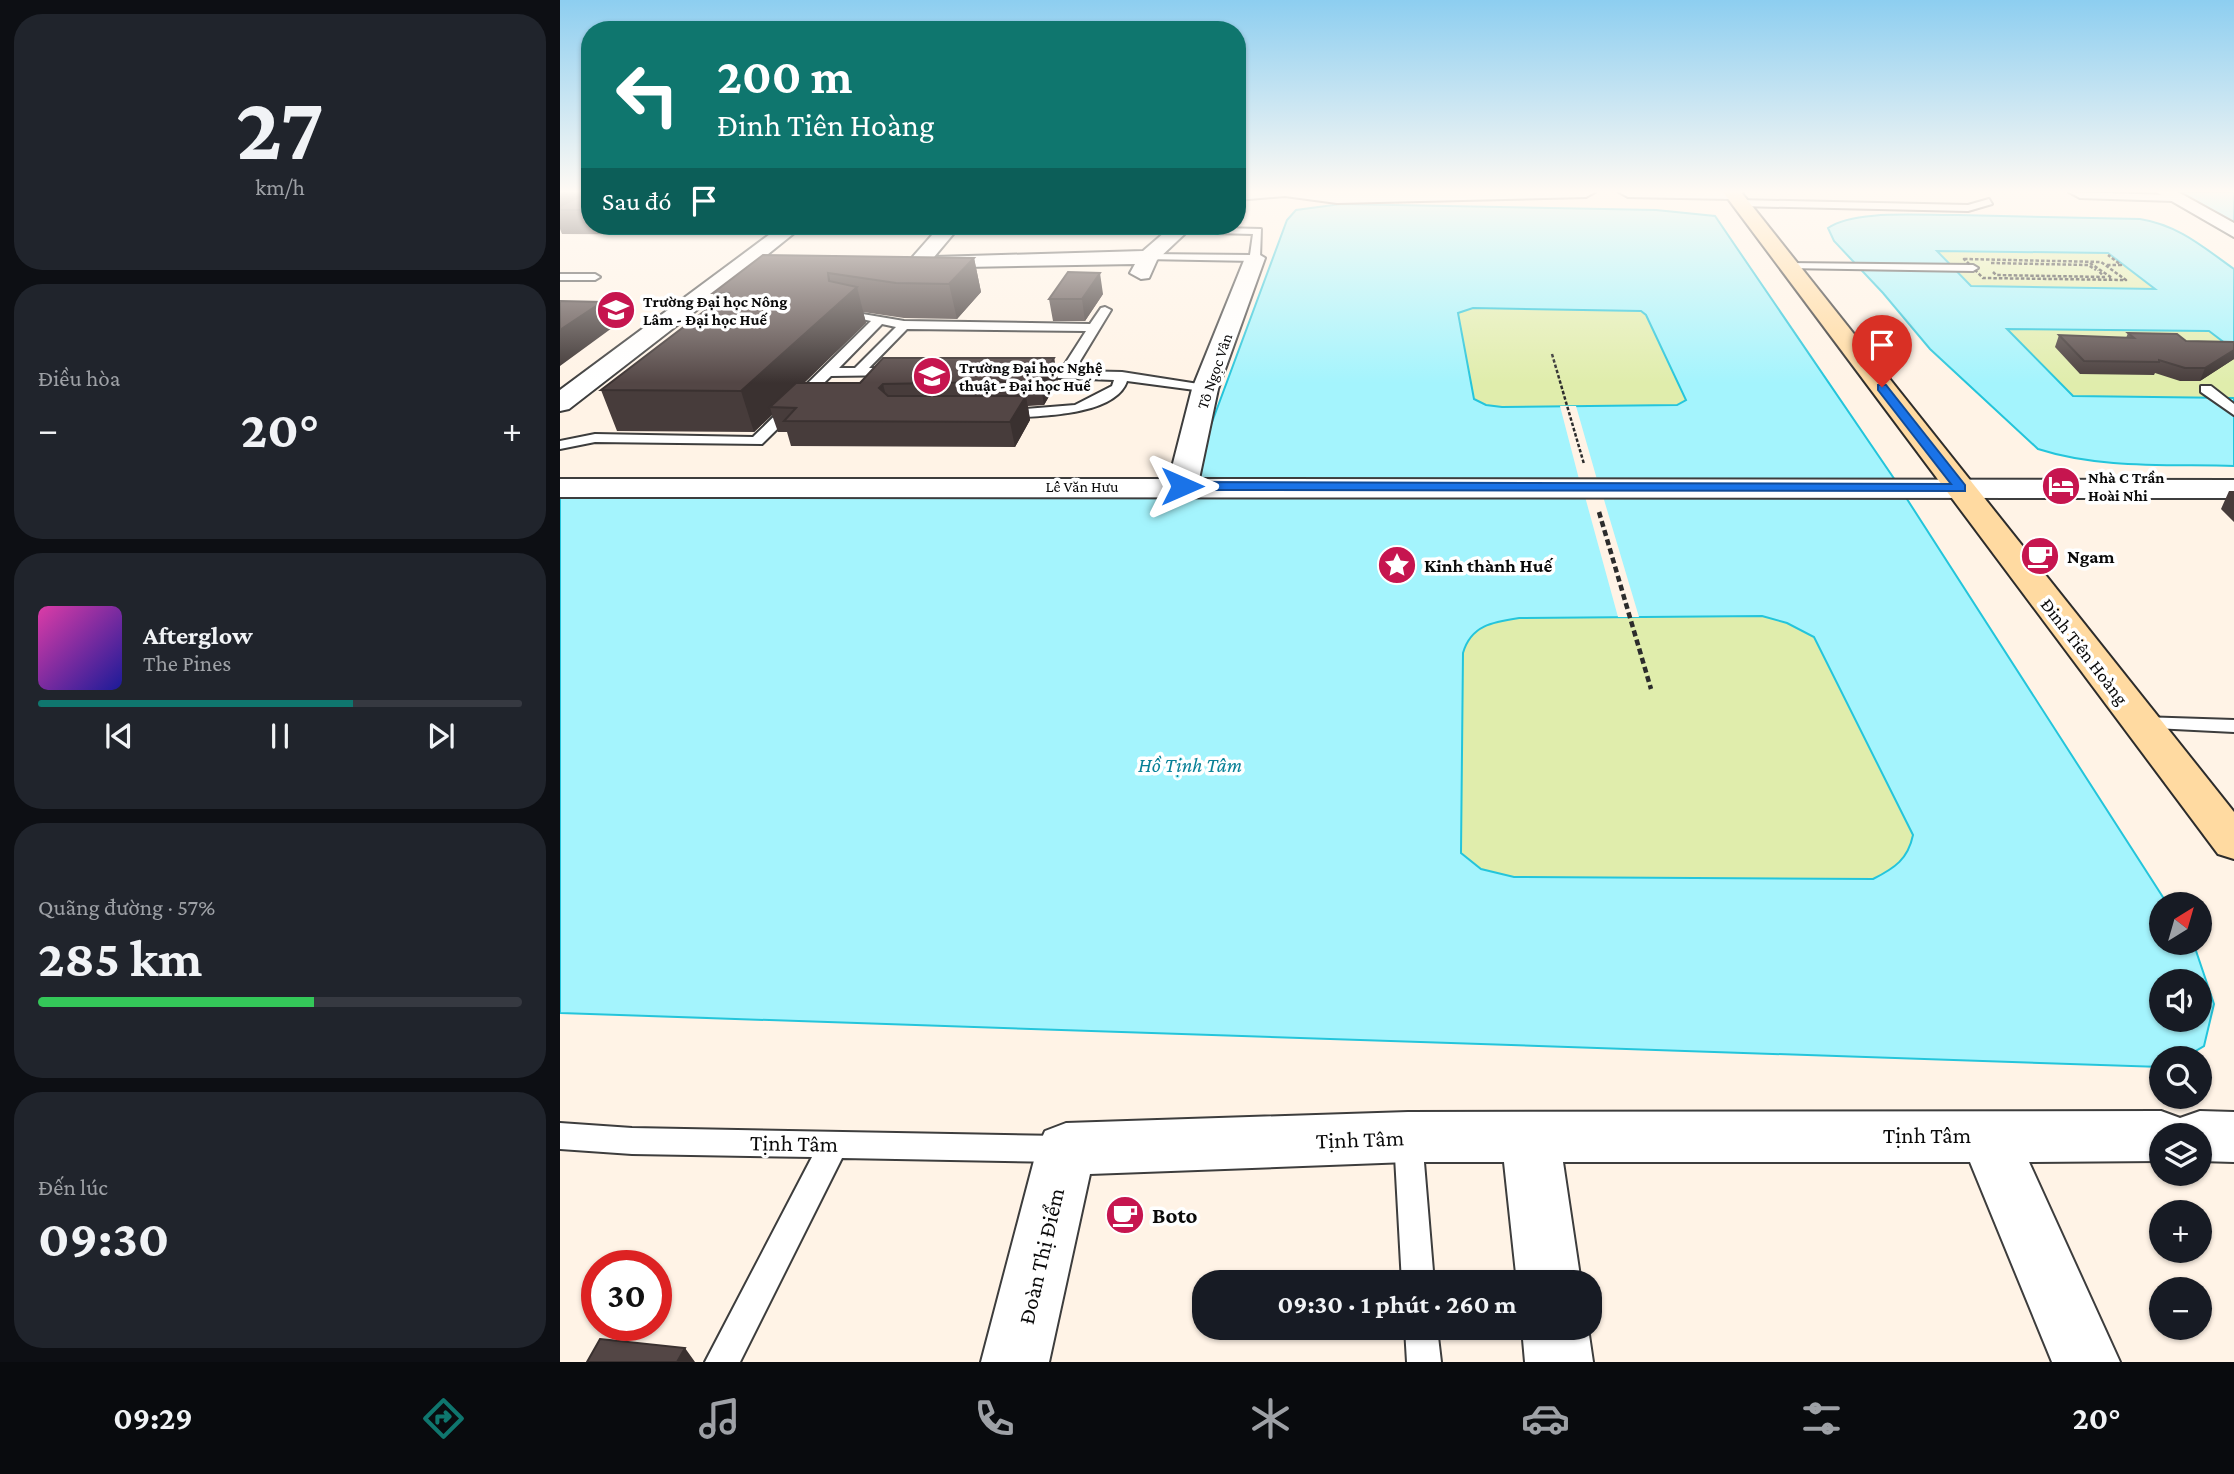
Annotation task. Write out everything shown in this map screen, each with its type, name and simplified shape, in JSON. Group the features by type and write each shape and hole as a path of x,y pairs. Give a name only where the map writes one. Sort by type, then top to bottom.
{"main road":[{"name":"Đinh Tiên Hoàng","path":"1781,256 2234,843"}],"street":[{"path":"560,403 753,256"},
{"path":"917,264 924,256"},
{"path":"889,260 917,264 1150,258 1153,256"},
{"name":"Tô Ngọc Vân","path":"1182,486 1205,389 1255,258"},
{"path":"722,279 805,274"},
{"name":"Lê Văn Hưu","path":"560,488 1182,486 2234,489"},
{"path":"1988,1135 2086,1362"},
{"name":"Tịnh Tâm","path":"1066,1149 1408,1137 2149,1136"},
{"path":"2212,1136 2234,1137"},
{"path":"1530,1137 1547,1270"},
{"name":"Đoàn Thị Điểm","path":"1016,1362 1066,1149"},
{"path":"1556,1340 1559,1362"}],"lane":[{"path":"1150,258 1255,258"},
{"path":"1789,266 1973,268"},
{"path":"560,277 595,277"},
{"path":"1066,373 1105,310"},
{"path":"843,312 904,325 1096,328"},
{"path":"560,445 595,438 757,441 880,319"},
{"path":"858,372 904,325"},
{"path":"828,372 913,372"},
{"path":"1011,373 1122,376 1205,389"},
{"path":"987,414 1078,409 1118,388 1122,376"},
{"path":"2206,389 2234,411"},
{"path":"2141,723 2234,726"},
{"name":"Tịnh Tâm","path":"560,1136 632,1141 1066,1149"},
{"path":"1408,1137 1417,1270"},
{"path":"722,1362 835,1143"},
{"path":"1422,1340 1424,1362"}],"path":[{"path":"2106,265 2121,265 2109,256"},
{"path":"1964,259 2101,262 2106,265 2126,280 1983,278 1964,259"},
{"path":"2067,261 2092,263 2112,278 2092,280"},
{"path":"2096,271 2104,277 1996,275 1984,263 2088,265 2096,271 2102,271"},
{"path":"1552,354 1583,460"},
{"path":"1595,501 1651,689"}],"green space":[{"path":"1941,256 2111,256 2157,289 1971,287"},
{"path":"1473,308 1641,311 1646,315 1686,400 1677,405 1486,405 1474,399 1458,313"},
{"path":"2006,328 2209,331 2234,350 2234,398 2073,396"},
{"path":"1762,616 1787,623 1814,637 1913,835 1904,857 1894,867 1874,879 1514,877 1481,869 1461,853 1463,653 1471,636 1477,631 1492,623 1519,618"}],"water":[{"path":"1274,256 1742,256 1895,480 1197,480 1205,441","holes":["1473,308 1641,311 1646,315 1686,400 1677,405 1502,407 1486,405 1474,399 1458,313"]},
{"path":"1848,256 1941,256 1971,286 2155,289 2111,256 2216,256 2234,269 2234,350 2209,331 2007,329 2073,396 2234,398 2234,466 2110,463 2038,449 1930,349"},
{"name":"Hồ Tịnh Tâm","path":"1905,496 2160,892 2149,892 2149,956 2198,956 2202,969 2149,969 2149,1032 2207,1032 2204,1046 2149,1046 2149,1067 560,1013 560,498","holes":["1762,616 1787,623 1814,637 1913,835 1904,857 1894,867 1873,879 1514,877 1481,869 1461,853 1463,653 1471,636 1477,631 1492,623 1520,618"]}],"pier":[{"path":"1560,406 1576,406 1598,483 1580,483"},
{"path":"1584,493 1602,493 1639,617 1618,617"}],"building":[{"path":"762,256 974,258 949,284 896,283 828,273 829,281 857,287 741,391 601,390 728,293 713,293"},
{"path":"1068,272 1100,273 1082,299 1049,299"},
{"path":"560,301 602,302 560,330"},
{"path":"2128,333 2177,334 2186,341 2234,342 2234,350 2205,368 2185,368 2159,360 2084,361 2059,335 2134,338"},
{"path":"883,358 1054,358 1040,381 883,384 879,388 888,396 1026,396 1010,422 784,421 796,408 770,407 796,383 860,383"},
{"path":"599,1341 685,1348 677,1362 587,1362"}],"place":[{"name":"Trường Đại học Nông Lâm - Đại học Huế","path":"616,310"},
{"name":"Trường Đại học Nghệ thuật - Đại học Huế","path":"932,376"},
{"name":"Nhà C Trần Hoài Nhi","path":"2061,486"},
{"name":"Ngam","path":"2040,556"},
{"name":"Kinh thành Huế","path":"1397,565"},
{"name":"Boto","path":"1125,1215"}],"route":[{"path":"1182,486 1960,488 1882,387"}]}
